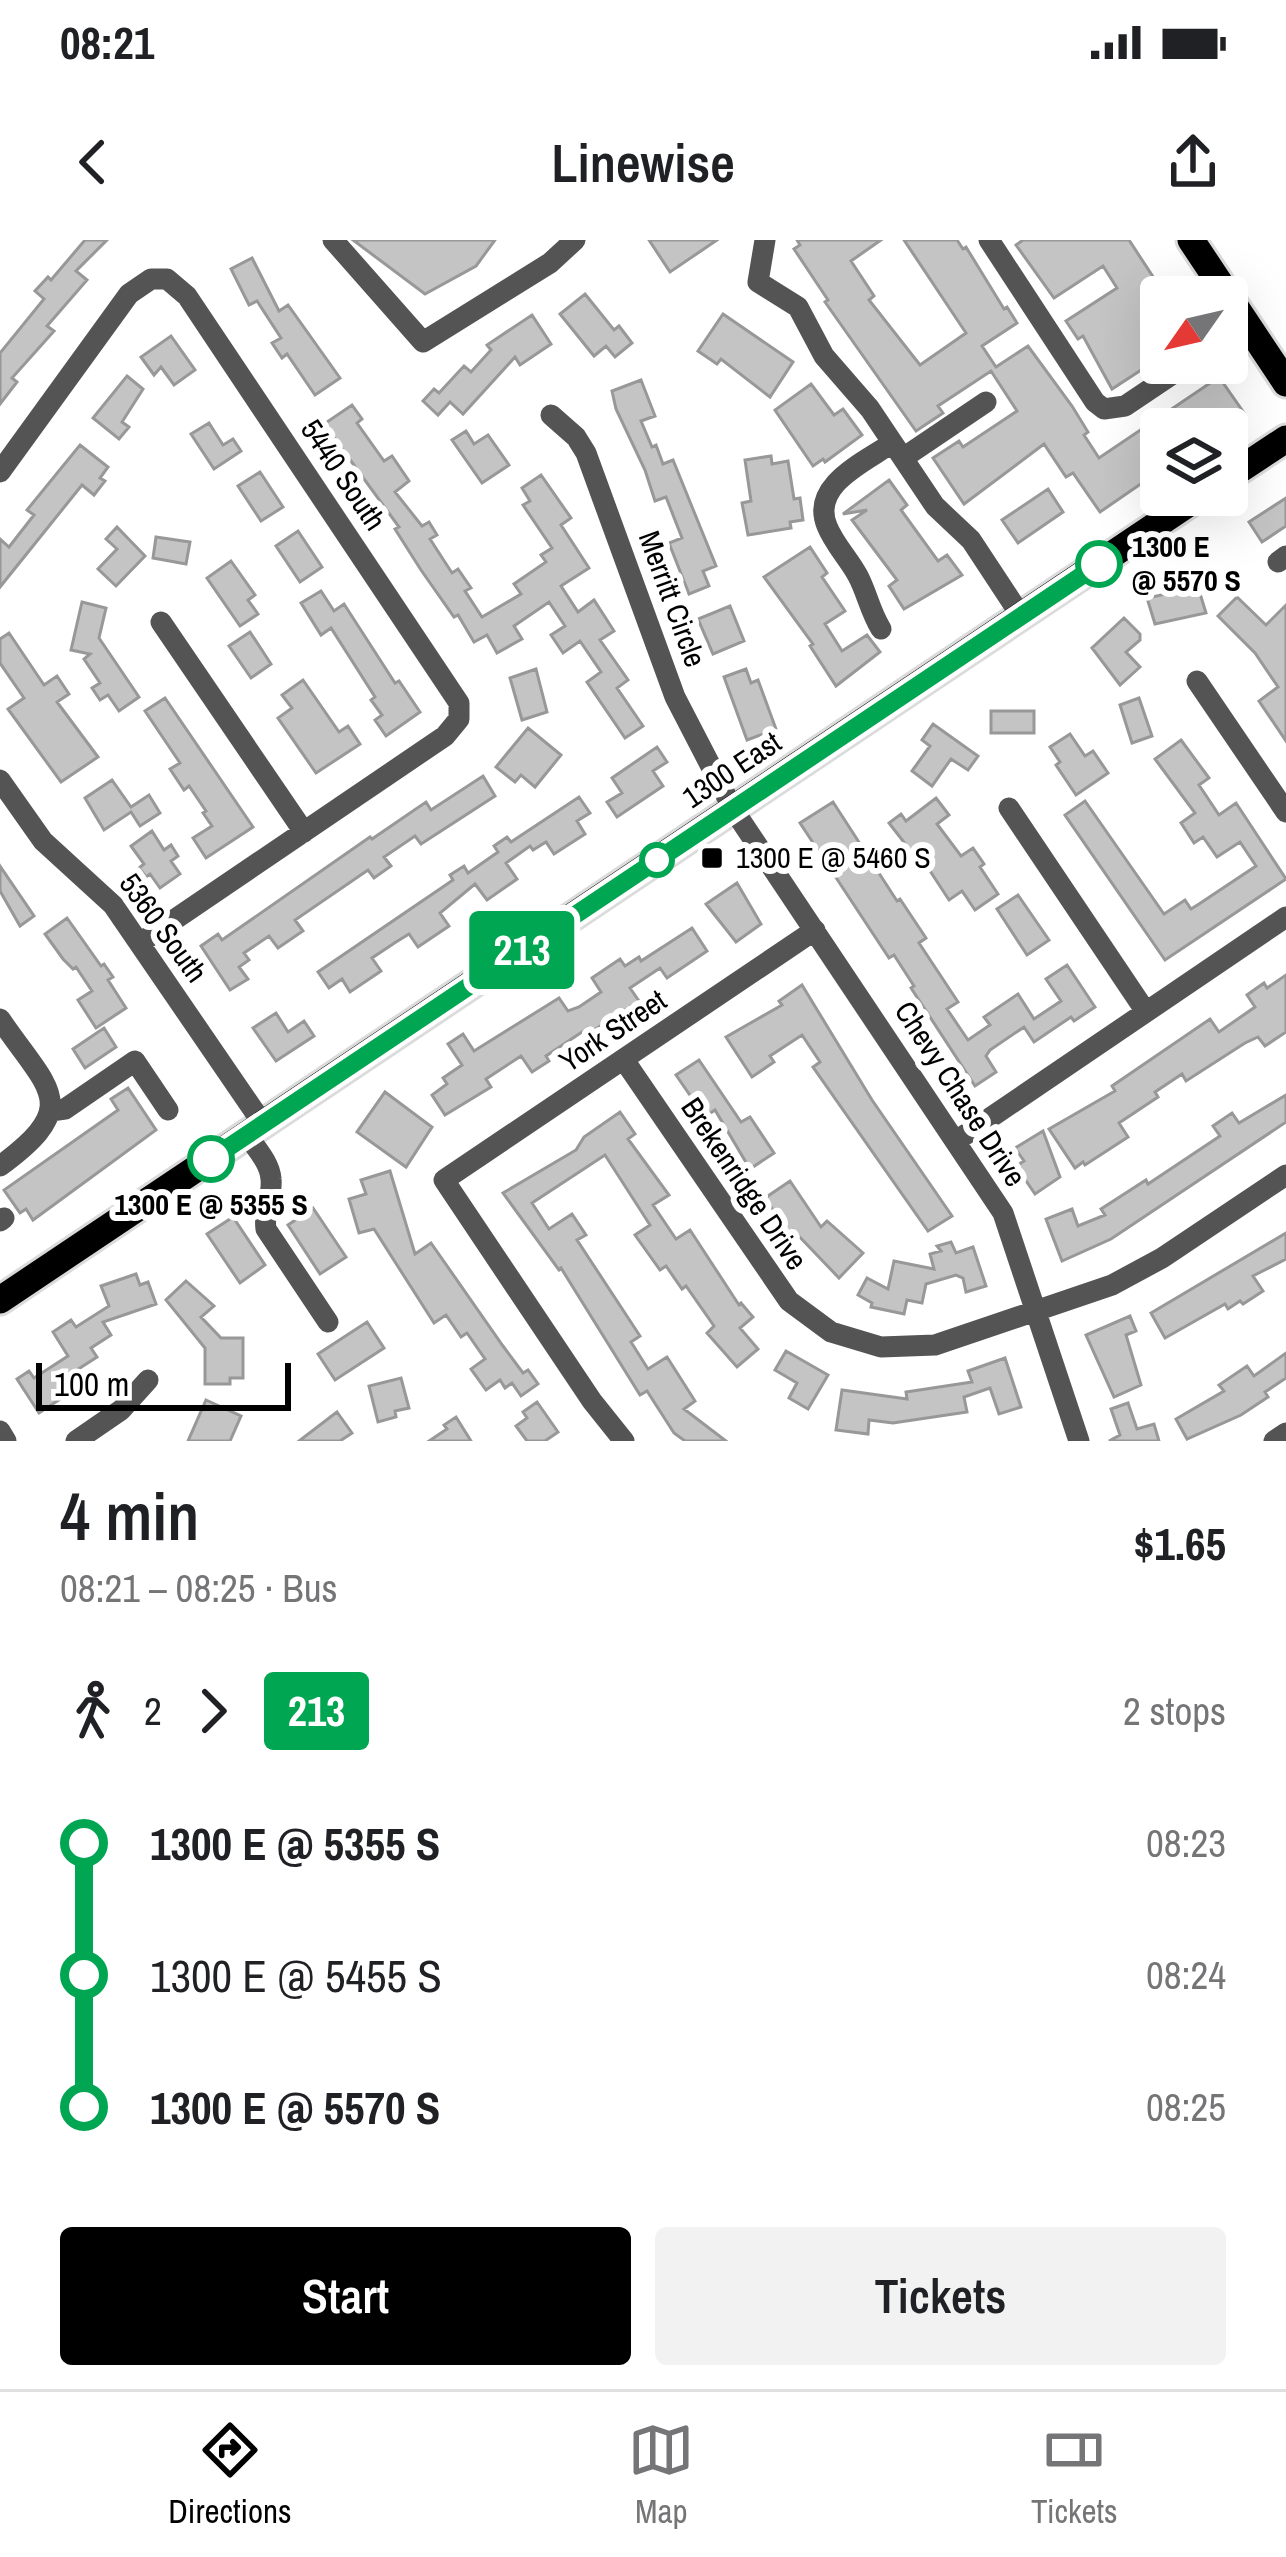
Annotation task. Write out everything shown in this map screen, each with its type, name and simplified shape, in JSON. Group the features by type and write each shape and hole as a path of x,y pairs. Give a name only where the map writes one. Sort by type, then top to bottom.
{"main road":[{"path":"1191,240 1209,276"},
{"path":"1248,343 1286,383"},
{"path":"1248,464 1286,439"},
{"name":"1300 East","path":"0,1300 1170,516"}],"street":[{"path":"333,240 423,343 550,263 574,240"},
{"path":"766,240 758,282 798,307 824,356 864,401 935,506 971,540 1021,616"},
{"path":"989,240 1100,406 1119,409 1157,384"},
{"name":"5440 South","path":"0,472 130,294 143,282 160,277 176,283 455,695 459,719 445,736 304,832"},
{"path":"881,628 856,573 827,527 824,504 839,480 986,402"},
{"name":"Merritt Circle","path":"551,415 586,453 675,697 733,809"},
{"path":"140,944 304,832 161,622"},
{"path":"1197,681 1286,812"},
{"name":"5360 South","path":"0,780 43,842 100,889 140,944 255,1129 272,1183 266,1229 328,1322"},
{"path":"1009,808 1146,1012"},
{"name":"Chevy Chase Drive","path":"733,809 1009,1226 1079,1441"},
{"path":"956,1141 1286,917"},
{"name":"York Street","path":"624,1441 592,1401 444,1180 815,930"},
{"path":"0,1019 46,1088 51,1111 38,1137 0,1166"},
{"name":"Brekenridge Drive","path":"623,1060 777,1288 816,1323 864,1344 935,1345 1037,1313 1138,1272 1286,1174"},
{"path":"51,1111 65,1109 135,1061 168,1109"},
{"path":"76,1441 127,1404 148,1380"},
{"path":"0,1431 6,1441"},
{"path":"1274,1441 1286,1432"}],"building":[{"path":"85,240 107,240 76,271 87,280 47,326 54,331 12,378 17,382 0,404 0,353 44,299 35,291 48,277 51,280"},
{"path":"353,240 495,240 476,266 425,294"},
{"path":"649,240 717,240 670,272"},
{"path":"797,240 881,240 851,261 874,296 869,300 920,365 966,333 904,240 957,240 1017,323 982,346 996,367 1028,346 1072,406 1099,458 1140,430 1140,484 1100,512 1073,473 1066,477 1044,444 964,504 933,458 959,441 963,447 1017,411 991,371 938,406 943,413 916,431 825,302 794,249 800,245"},
{"path":"1023,240 1129,240 1153,276 1140,276 1140,371 1112,389 1083,336 1078,339 1066,321 1117,288 1103,266 1054,298 1016,245"},
{"path":"252,258 279,311 288,305 340,378 315,395 287,354 282,358 272,343 281,338 257,301 249,305 231,269"},
{"path":"585,294 614,330 619,326 632,343 615,357 606,346 594,356 560,314"},
{"path":"723,314 793,362 770,397 721,359 717,364 698,351"},
{"path":"532,315 551,344 520,365 515,357 463,414 450,402 438,415 423,401 434,389 439,393 464,366 471,372 491,350 487,345"},
{"path":"171,336 195,370 174,385 161,367 154,375 141,357"},
{"path":"127,376 143,389 122,422 129,427 119,439 93,418"},
{"path":"641,380 655,416 641,421 663,464 673,460 716,566 703,571 709,586 689,594 669,543 682,538 666,497 655,501 616,409 612,391"},
{"path":"811,384 834,415 843,409 862,435 813,466 775,410"},
{"path":"1209,384 1224,384 1241,408 1173,408"},
{"path":"352,405 362,419 357,423 384,461 392,456 409,481 395,492 422,526 429,522 437,535 430,539 452,573 458,569 471,588 465,591 482,617 521,594 514,584 546,562 541,555 552,548 523,505 530,501 522,488 541,475 571,518 561,525 589,568 561,586 578,612 594,600 614,631 600,640 628,680 617,688 643,726 625,738 587,682 601,672 580,641 563,653 551,635 565,626 549,602 514,626 522,639 497,653 487,635 474,642 324,424"},
{"path":"209,423 223,445 233,439 241,451 214,469 191,434"},
{"path":"466,431 474,444 488,435 509,465 482,483 452,440"},
{"path":"80,445 108,467 100,478 105,481 94,495 82,485 0,587 0,539 9,547 34,515 27,510"},
{"path":"771,456 772,464 788,461 803,520 790,522 791,528 748,535 742,503 751,501 745,460"},
{"path":"260,472 283,507 261,521 238,486"},
{"path":"889,480 907,505 901,510 938,561 947,555 962,575 904,609 889,586 897,580 852,520 867,510 843,514"},
{"path":"1048,489 1063,512 1018,543 1002,520"},
{"path":"1286,498 1286,526 1262,542 1249,522"},
{"path":"117,527 145,556 116,586 98,569 117,549 106,539"},
{"path":"298,531 322,567 300,582 276,546"},
{"path":"156,537 190,542 186,564 153,558"},
{"path":"810,547 827,573 822,577 845,611 825,624 842,651 867,635 880,652 836,686 813,644 764,577"},
{"path":"231,561 255,595 248,600 258,614 240,626 207,578"},
{"path":"1198,587 1206,613 1155,624 1147,598"},
{"path":"321,591 334,611 344,604 395,683 399,681 420,712 386,736 375,720 382,715 371,700 375,697 331,628 321,635 301,603"},
{"path":"1237,597 1266,625 1286,605 1286,741 1259,701 1278,687 1255,653 1218,616"},
{"path":"82,602 106,608 99,638 139,697 119,711 108,695 100,700 92,688 100,683 84,659 90,654 71,650"},
{"path":"730,606 744,641 713,654 698,619"},
{"path":"1124,618 1140,634 1140,640 1126,652 1140,667 1120,685 1092,648"},
{"path":"250,632 271,664 251,678 229,646"},
{"path":"9,633 44,685 57,676 69,694 57,702 98,757 61,782 8,709 24,698 0,663 0,639"},
{"path":"536,669 547,712 522,720 510,678"},
{"path":"746,669 751,683 758,680 776,729 747,740 724,677"},
{"path":"303,680 339,732 348,726 360,744 316,773 278,718 292,708 282,695"},
{"path":"165,698 253,827 206,858 193,838 212,826 206,811 170,769 180,763 145,711"},
{"path":"1139,698 1152,736 1132,743 1120,705"},
{"path":"991,711 1034,711 1034,733 991,733"},
{"path":"933,724 978,756 968,770 951,759 932,786 912,771 930,746 922,740"},
{"path":"528,728 561,755 535,787 521,775 515,782 496,767"},
{"path":"1070,734 1085,756 1093,751 1108,773 1076,795 1050,747"},
{"path":"1181,740 1209,778 1199,785 1219,815 1236,803 1286,879 1165,960 1065,815 1085,801 1164,914 1185,900 1191,909 1199,904 1256,866 1240,842 1217,857 1203,837 1194,843 1181,823 1195,813 1155,759"},
{"path":"657,747 667,762 653,771 663,786 617,817 607,802 622,793 612,778"},
{"path":"483,776 495,796 421,844 415,836 384,857 391,866 374,878 368,870 295,920 303,931 278,948 269,936 244,953 249,960 239,967 248,979 230,990 201,946 218,934 222,940 426,802 431,810"},
{"path":"112,780 131,807 149,795 160,813 140,826 131,812 104,830 85,798"},
{"path":"579,797 590,813 577,821 585,834 554,854 546,842 533,850 530,846 506,863 517,879 487,900 475,884 440,913 449,926 418,947 409,934 372,958 381,971 350,992 342,979 329,988 318,972 453,880 450,875 464,866 468,873 498,852 494,846 507,837 511,842"},
{"path":"936,798 949,815 937,824 961,856 973,848 998,894 975,910 962,891 949,900 917,851 913,854 889,823 901,814 906,821"},
{"path":"833,802 926,938 919,943 958,1002 947,1009 968,1040 990,1025 984,1017 1018,994 1034,1019 1061,1001 1046,979 1067,965 1095,1007 1034,1042 1024,1027 990,1050 986,1056 996,1072 975,1086 894,955 889,958 800,823"},
{"path":"152,831 164,850 171,845 178,856 171,861 180,874 160,888 139,868 144,864 131,846"},
{"path":"0,866 34,916 20,926 0,891"},
{"path":"737,883 761,924 736,942 706,904"},
{"path":"1018,895 1049,940 1027,955 997,909"},
{"path":"67,918 113,977 108,980 126,1008 96,1028 78,1000 92,991 45,934"},
{"path":"692,928 707,951 667,978 660,968 630,988 639,1001 591,1032 588,1028 546,1056 549,1061 532,1072 521,1056 486,1079 491,1087 445,1115 432,1095 447,1084 443,1078 462,1065 448,1044 463,1034 474,1051 559,998 568,1011 579,1007 601,992 592,978 620,959 625,966 639,957 641,961"},
{"path":"1286,975 1286,1032 1265,1046 1258,1037 1245,1043 1186,1081 1182,1074 1119,1123 1128,1137 1075,1168 1049,1129 1115,1091 1112,1086 1210,1019 1219,1032 1255,1007 1247,995"},
{"path":"802,985 872,1100 952,1216 928,1231 813,1067 820,1062 802,1035 770,1056 774,1062 752,1077 726,1037 782,1005 779,1001"},
{"path":"276,1013 288,1032 304,1021 314,1036 276,1061 253,1028"},
{"path":"104,1028 116,1047 85,1068 73,1049"},
{"path":"699,1060 741,1122 750,1117 774,1153 750,1169 715,1110 705,1117 676,1075"},
{"path":"128,1088 156,1130 33,1220 26,1209 20,1213 4,1190 118,1110 111,1099"},
{"path":"385,1092 432,1127 406,1167 357,1132"},
{"path":"1286,1095 1286,1122 1111,1239 1062,1261 1046,1219 1072,1209 1078,1226 1105,1215 1101,1209 1220,1136 1213,1126 1232,1113 1239,1123"},
{"path":"620,1112 635,1134 628,1139 669,1195 653,1205 676,1239 690,1230 739,1305 753,1317 740,1328 758,1349 737,1367 707,1333 714,1326 686,1286 682,1289 666,1266 660,1270 635,1235 650,1225 605,1155 532,1203 549,1229 572,1214 586,1235 577,1240 640,1336 631,1342 648,1369 667,1357 695,1401 684,1409 726,1441 685,1441 674,1433 647,1391 640,1395 561,1268 503,1193 576,1150 584,1137"},
{"path":"1043,1131 1060,1177 1035,1194 1016,1166 1024,1161 1015,1148"},
{"path":"390,1171 415,1254 431,1243 523,1373 528,1370 538,1384 521,1396 512,1383 505,1388 500,1380 486,1390 471,1369 485,1359 467,1333 461,1337 446,1315 434,1323 374,1229 359,1233 349,1199 366,1194 361,1180"},
{"path":"790,1181 821,1227 827,1221 863,1253 839,1278 793,1230 789,1233 765,1198"},
{"path":"313,1208 346,1257 320,1274 288,1225"},
{"path":"233,1217 265,1265 240,1283 207,1234"},
{"path":"1286,1233 1286,1259 1253,1276 1263,1291 1243,1304 1240,1301 1228,1309 1225,1304 1165,1338 1151,1313"},
{"path":"951,1242 956,1253 973,1247 986,1286 966,1292 963,1278 956,1275 926,1284 922,1303 907,1300 904,1314 871,1307 872,1303 858,1295 867,1278 888,1289 894,1261 934,1269 930,1254"},
{"path":"136,1274 140,1285 148,1282 156,1304 103,1322 111,1335 91,1348 97,1357 66,1377 74,1390 39,1413 17,1379 29,1371 34,1378 68,1356 53,1332 71,1320 76,1327 109,1306 101,1286"},
{"path":"186,1281 214,1306 201,1317 221,1338 243,1338 243,1378 230,1378 230,1384 205,1384 205,1348 166,1300"},
{"path":"1130,1316 1136,1331 1126,1335 1141,1385 1114,1397 1086,1335"},
{"path":"367,1322 384,1348 335,1380 318,1354"},
{"path":"786,1351 828,1375 808,1409 789,1398 797,1383 775,1370"},
{"path":"1286,1353 1286,1378 1265,1392 1268,1397 1187,1439 1176,1419 1224,1391 1219,1385 1247,1366 1254,1376"},
{"path":"1005,1358 1021,1407 999,1414 990,1388 964,1397 967,1412 893,1423 869,1420 868,1434 836,1430 842,1390 907,1399 906,1392 972,1382 968,1371"},
{"path":"401,1378 409,1408 378,1422 369,1386"},
{"path":"206,1400 241,1416 230,1441 188,1441"},
{"path":"537,1402 558,1432 545,1441 527,1441 516,1426 527,1418 523,1412"},
{"path":"1128,1403 1137,1429 1154,1424 1159,1441 1109,1441 1120,1435 1111,1409"},
{"path":"337,1412 352,1433 340,1441 299,1441"},
{"path":"456,1417 471,1441 429,1441 447,1429 444,1425"}],"bus line":[{"name":"213","path":"211,1159 1099,564"}],"place":[{"name":"1300 E @ 5570 S","path":"1099,564"},
{"name":"1300 E @ 5460 S","path":"712,858"},
{"name":"1300 E @ 5355 S","path":"211,1159"}]}
